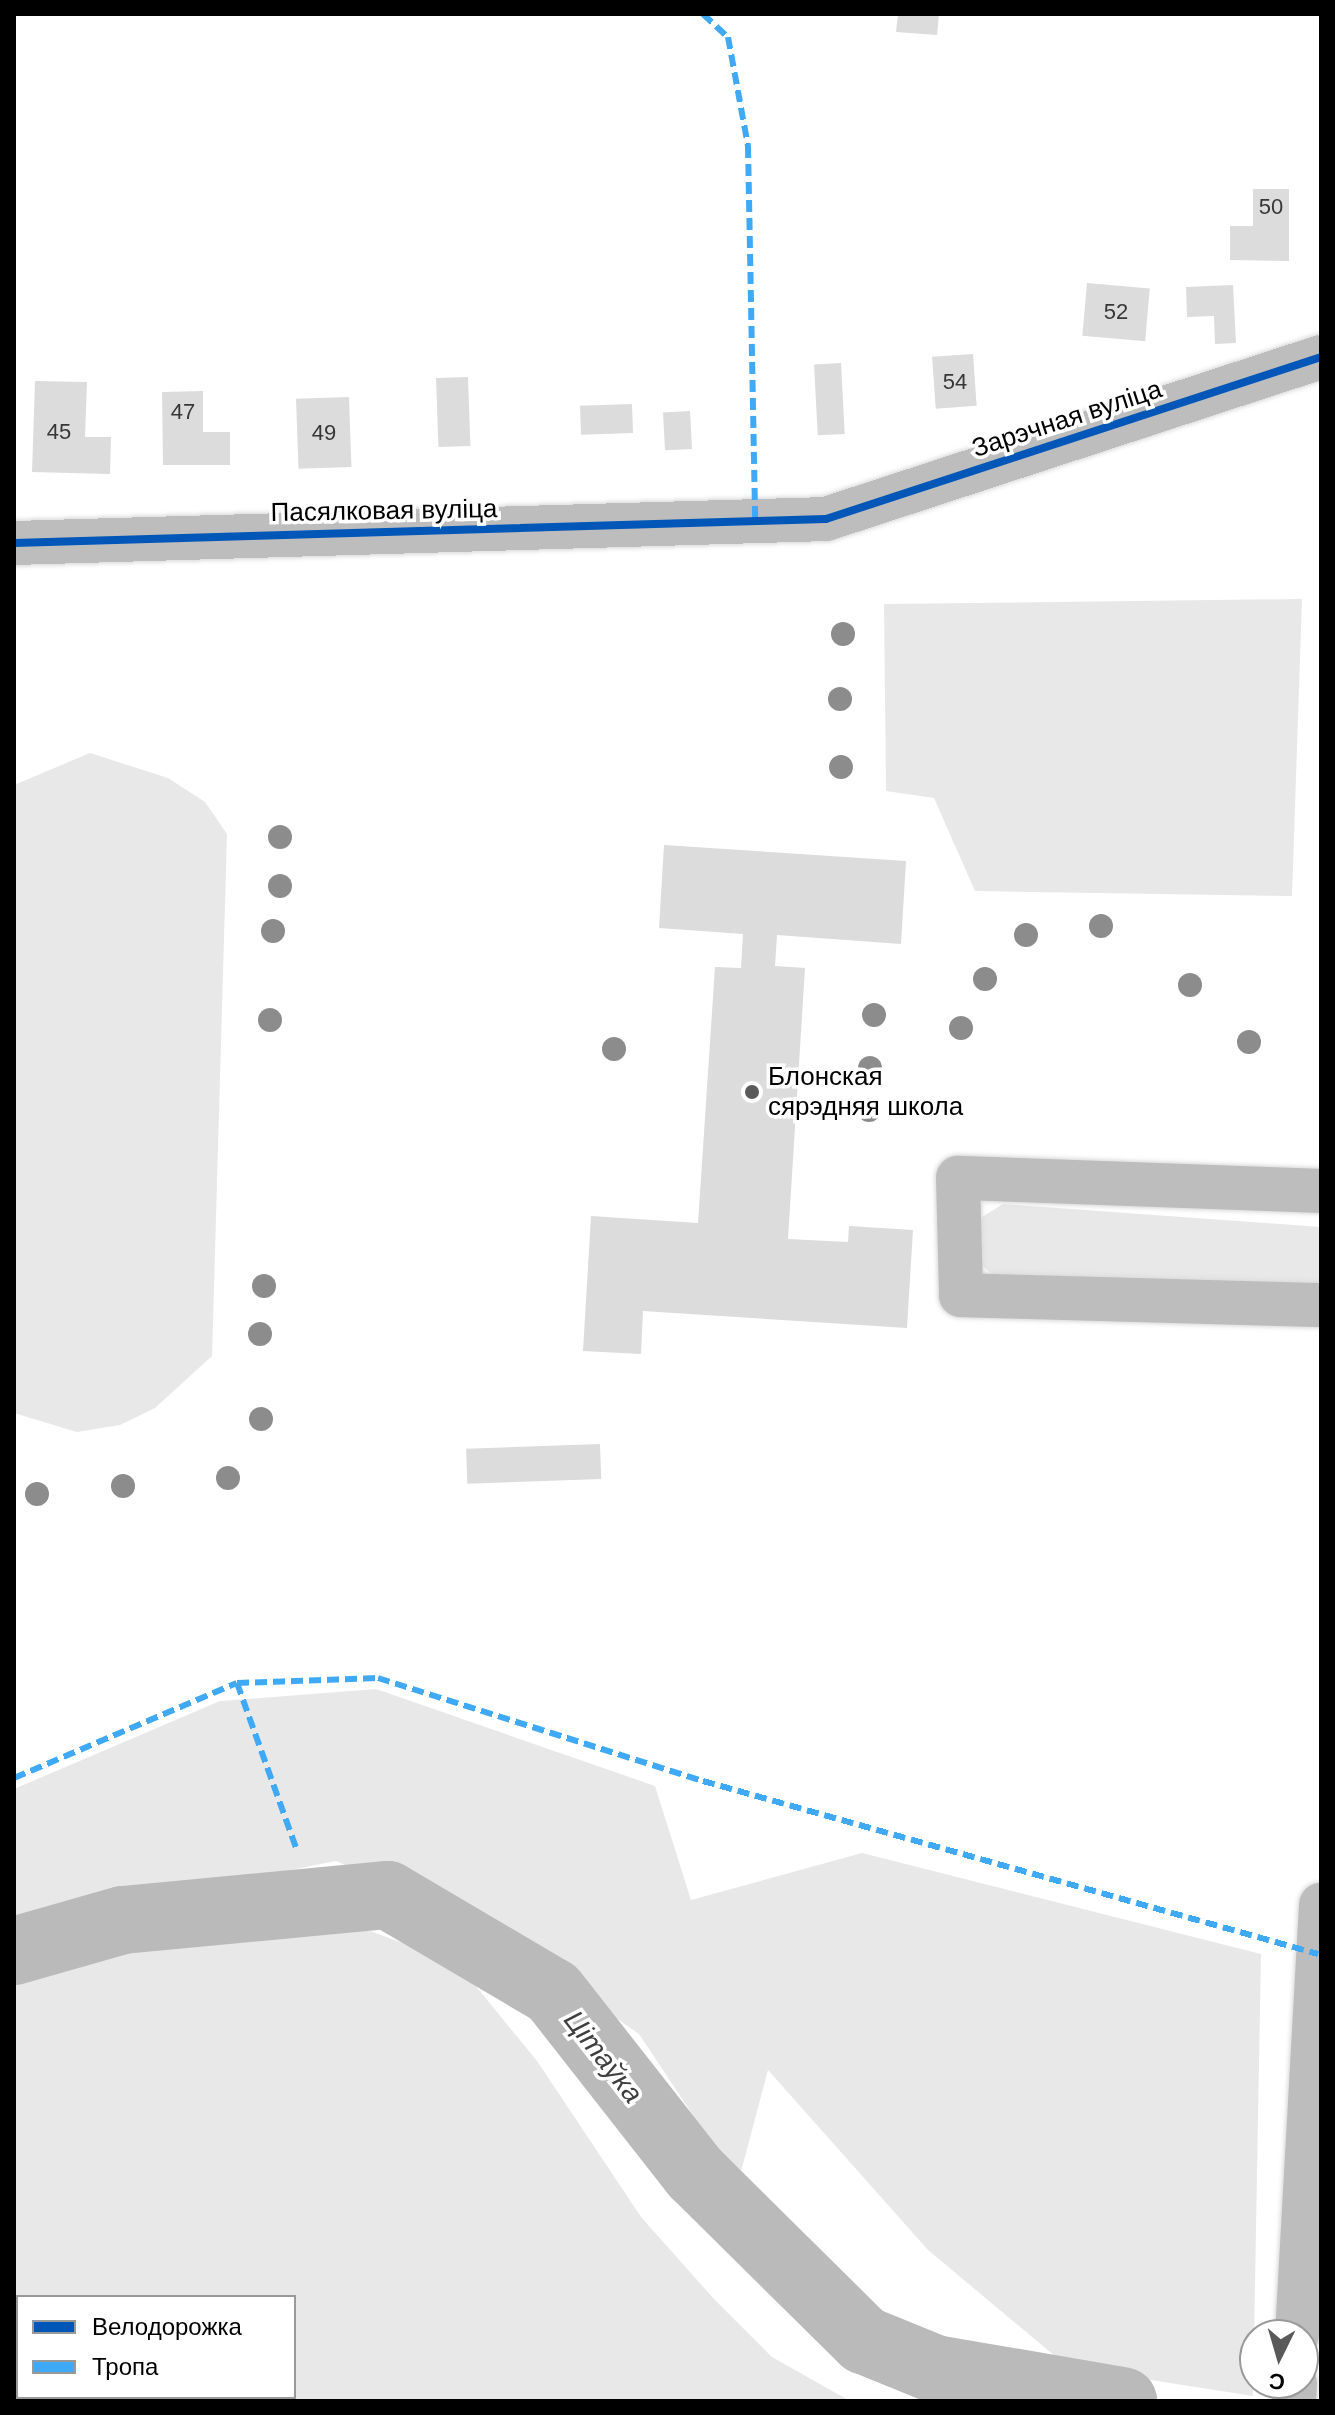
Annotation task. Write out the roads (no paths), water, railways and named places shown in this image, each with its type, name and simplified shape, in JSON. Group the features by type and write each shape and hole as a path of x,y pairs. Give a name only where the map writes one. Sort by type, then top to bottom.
{"street":[{"name":"Зарэчная вуліца","path":"755,525 826,519 1321,357"},
{"name":"Пасялковая вуліца","path":"14,543 755,525"},
{"path":"1321,1191 958,1178 961,1295 1321,1305"},
{"path":"1298,2319 1321,1905"}],"waterway":[{"name":"Цітаўка","path":"14,1951 123,1920 388,1895 553,1992 695,2173 864,2340 935,2369 1123,2401"}],"place":[{"name":"Блонская сярэдняя школа","path":"752,1092"}]}
